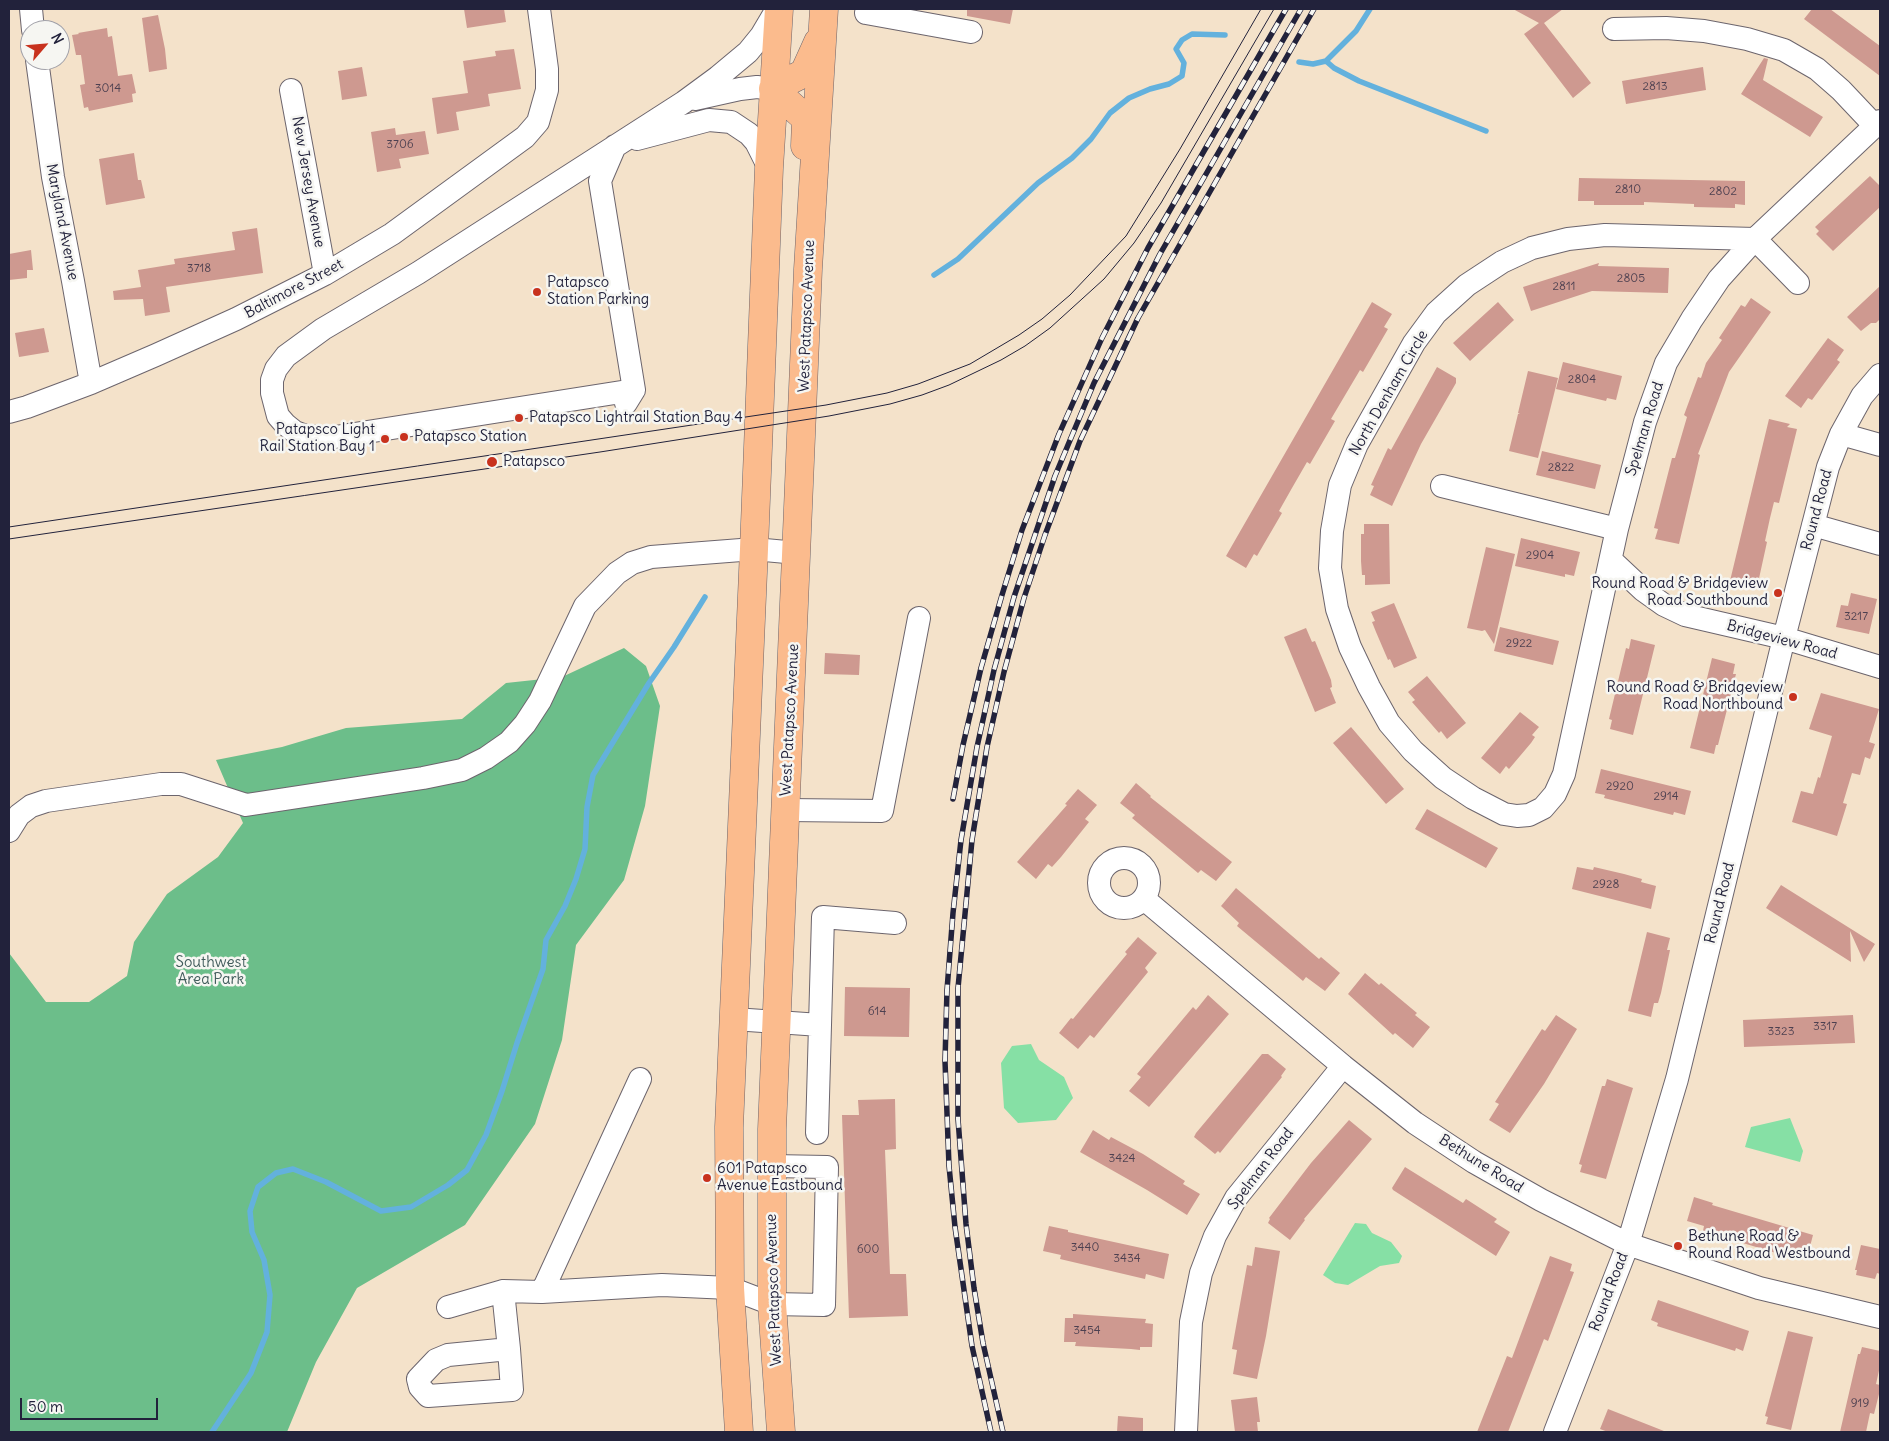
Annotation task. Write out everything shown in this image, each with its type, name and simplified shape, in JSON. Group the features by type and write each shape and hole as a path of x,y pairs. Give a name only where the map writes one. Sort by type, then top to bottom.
{"main road":[{"path":"739,1432 730,1288 729,1127 769,168 778,9"},
{"path":"773,89 804,73 824,20"},
{"name":"West Patapsco Avenue","path":"781,1432 772,1304 772,1166 776,1022 808,269 824,20"},
{"path":"773,89 806,120 801,248 808,269"}],"street":[{"name":"Baltimore Street","path":"9,412 91,384 236,320 325,274 392,234 525,137 538,122 547,90 547,69 539,9"},
{"path":"615,146 600,181 634,390 341,437 317,438 306,436 296,432 281,420 274,403 272,380 276,369 286,356 323,329 418,273 615,146 684,102 748,52 778,9"},
{"path":"867,9 866,13 970,32"},
{"path":"1614,29 1666,28 1704,31 1747,39 1784,50 1817,70 1878,123"},
{"name":"Maryland Avenue","path":"38,70 53,177 91,384"},
{"path":"684,102 740,89 773,89"},
{"name":"New Jersey Avenue","path":"291,90 325,274"},
{"path":"615,146 695,123 720,120 730,122 749,134 756,142 769,168"},
{"name":"Spelman Road","path":"1544,808 1555,794 1564,774 1617,529 1645,422 1666,364 1692,319 1719,279 1755,239 1878,123"},
{"name":"North Denham Circle","path":"1544,808 1529,815 1517,816 1504,814 1473,798 1443,778 1413,751 1389,723 1350,647 1337,609 1330,568 1332,531 1340,485 1357,444 1414,343 1436,313 1454,296 1502,262 1532,248 1568,239 1605,235 1755,239"},
{"path":"1755,239 1798,283"},
{"name":"Round Road","path":"1555,1432 1628,1244 1677,1079 1784,638 1828,467 1841,434 1862,396 1880,375"},
{"path":"1841,434 1880,445"},
{"path":"1442,486 1617,529"},
{"path":"1813,525 1880,544"},
{"path":"9,831 19,815 31,806 46,801 161,784 181,784 246,805 423,778 462,770 486,758 509,742 525,724 540,701 585,606 617,573 632,563 651,556 754,550 797,553"},
{"name":"Bridgeview Road","path":"1611,560 1643,590 1664,605 1685,615 1784,638 1880,667"},
{"path":"786,810 882,812 919,618"},
{"name":"Bethune Road","path":"1144,899 1343,1066 1415,1122 1474,1162 1541,1200 1628,1244 1759,1288 1880,1316"},
{"path":"817,1133 823,917 896,923"},
{"path":"734,1019 820,1025"},
{"name":"Spelman Road","path":"1186,1432 1191,1322 1201,1273 1215,1236 1236,1198 1343,1066"},
{"path":"542,1292 640,1079"},
{"path":"448,1307 503,1291 542,1292 662,1285 730,1288 772,1304 824,1305 827,1168 772,1166"},
{"path":"503,1291 508,1349"}],"green space":[{"name":"Southwest Area Park","path":"624,648 646,666 660,706 645,806 624,880 576,945 562,1040 535,1124 465,1225 357,1288 316,1362 287,1432 9,1432 9,953 46,1002 89,1002 127,976 134,942 167,894 218,857 243,823 216,760 282,747 346,728 462,719 506,683 562,677"},
{"path":"1031,1044 1039,1060 1064,1077 1073,1098 1056,1120 1018,1123 1004,1108 1001,1063 1012,1046"},
{"path":"1790,1118 1803,1151 1800,1162 1745,1147 1751,1127"},
{"path":"1355,1223 1366,1224 1372,1233 1391,1242 1402,1256 1399,1263 1380,1266 1348,1285 1335,1283 1323,1275"}],"building":[{"path":"464,9 504,9 506,22 467,28"},
{"path":"967,9 1013,9 1010,24 967,16"},
{"path":"1513,9 1563,9 1544,23 1591,83 1573,98 1524,34 1539,23"},
{"path":"1812,9 1830,9 1880,46 1880,76 1804,19"},
{"path":"158,15 167,69 149,72 142,18"},
{"path":"107,28 108,37 112,36 118,76 132,74 136,93 132,94 133,102 89,111 88,107 84,108 80,85 85,84 81,55 76,55 72,35"},
{"path":"514,49 521,89 488,94 490,106 456,112 459,130 437,134 432,98 468,93 463,61 496,56 495,51"},
{"path":"1764,58 1768,59 1763,80 1823,117 1810,137 1741,94"},
{"path":"362,67 367,96 342,100 338,71"},
{"path":"1703,67 1706,90 1626,104 1622,81"},
{"path":"395,128 396,135 425,131 429,154 399,159 401,168 377,172 371,132"},
{"path":"134,153 138,180 141,180 145,198 106,205 99,159"},
{"path":"1870,176 1880,186 1880,207 1833,251 1816,234 1819,231 1815,227"},
{"path":"1579,178 1745,181 1745,205 1735,204 1735,208 1694,207 1694,204 1644,202 1644,205 1594,205 1594,201 1578,201"},
{"path":"257,228 263,273 166,287 170,312 145,316 143,299 114,300 113,291 141,287 138,270 175,264 174,259 235,250 232,232"},
{"path":"31,250 33,270 27,270 27,278 9,280 9,254"},
{"path":"1599,263 1598,266 1669,268 1668,293 1592,291 1531,311 1523,287"},
{"path":"1880,286 1880,319 1861,331 1847,317"},
{"path":"1751,298 1771,312 1729,372 1698,454 1700,455 1679,544 1655,539 1658,529 1654,528 1672,458 1675,458 1687,417 1684,415 1698,377 1701,378 1706,363 1722,340 1719,338 1741,305 1745,307"},
{"path":"1372,302 1392,314 1384,327 1388,329 1363,372 1360,370 1331,419 1335,421 1310,464 1307,462 1279,511 1282,513 1257,556 1254,554 1246,568 1226,556"},
{"path":"1498,302 1514,320 1470,361 1453,343"},
{"path":"44,328 49,352 19,357 15,333"},
{"path":"1828,338 1844,350 1837,360 1840,362 1812,400 1808,398 1801,408 1785,396"},
{"path":"1563,362 1622,376 1616,400 1607,398 1606,401 1556,389"},
{"path":"1437,367 1456,378 1456,383 1421,444 1392,506 1370,495 1374,486 1371,485 1388,448 1391,450"},
{"path":"1528,371 1558,378 1538,458 1509,451 1518,414 1520,414 1518,413"},
{"path":"1769,419 1790,424 1787,427 1797,429 1779,503 1774,502 1758,583 1754,582 1753,590 1729,585"},
{"path":"1542,451 1601,465 1595,489 1536,475"},
{"path":"1364,524 1389,524 1390,584 1365,585 1365,575 1362,575 1361,561 1361,534 1364,534"},
{"path":"1521,538 1580,552 1574,576 1565,574 1565,577 1515,566"},
{"path":"1486,547 1515,554 1494,644 1485,630 1467,628"},
{"path":"1851,593 1877,599 1869,634 1836,627 1841,605 1848,606"},
{"path":"1394,603 1417,658 1394,668 1390,659 1388,660 1376,632 1372,622 1375,621 1371,612"},
{"path":"1500,627 1559,641 1553,665 1494,651"},
{"path":"1306,628 1312,642 1315,641 1331,680 1332,687 1330,688 1336,703 1315,712 1284,637"},
{"path":"1631,639 1655,645 1633,735 1610,729 1612,720 1609,719 1626,648 1629,649"},
{"path":"825,653 860,655 859,675 824,674"},
{"path":"1712,658 1735,664 1733,674 1736,674 1714,754 1690,748"},
{"path":"1427,676 1466,723 1447,739 1441,731 1439,733 1412,702 1415,700 1408,692"},
{"path":"1821,693 1879,709 1869,742 1875,744 1870,759 1865,757 1860,775 1852,773 1843,803 1847,804 1837,836 1792,822 1801,791 1813,794 1818,777 1820,778 1832,736 1809,729"},
{"path":"1520,712 1539,727 1532,735 1535,737 1531,743 1509,769 1506,766 1500,774 1481,758"},
{"path":"1351,727 1404,789 1386,804 1333,743"},
{"path":"1601,769 1691,791 1685,815 1674,812 1673,815 1604,798 1605,795 1595,793"},
{"path":"1136,783 1150,797 1232,862 1216,881 1201,870 1198,873 1132,818 1135,815 1120,803"},
{"path":"1078,789 1097,805 1085,819 1089,822 1061,857 1052,867 1048,864 1036,879 1017,862 1067,805 1065,804"},
{"path":"1427,809 1498,848 1486,868 1415,829"},
{"path":"1577,867 1593,870 1594,867 1624,874 1642,879 1641,882 1656,886 1651,909 1572,889"},
{"path":"1781,885 1875,944 1864,962 1850,931 1851,962 1766,908"},
{"path":"1236,888 1319,959 1321,957 1340,973 1325,991 1306,977 1303,981 1237,926 1239,923 1221,906"},
{"path":"1647,932 1670,938 1667,950 1670,950 1661,993 1658,1003 1654,1003 1651,1017 1628,1011"},
{"path":"1138,937 1157,953 1145,968 1148,972 1094,1038 1090,1035 1078,1049 1059,1033 1127,954 1125,952"},
{"path":"1365,973 1379,985 1381,983 1417,1013 1415,1015 1430,1027 1413,1048 1395,1033 1393,1035 1348,994"},
{"path":"845,987 910,988 909,1037 844,1036"},
{"path":"1208,995 1229,1014 1149,1107 1129,1091 1141,1077 1137,1074 1193,1007 1196,1010"},
{"path":"1556,1015 1577,1029 1544,1084 1510,1133 1489,1120 1499,1104 1495,1102 1542,1029 1545,1031"},
{"path":"1853,1015 1855,1043 1744,1047 1743,1020"},
{"path":"1262,1054 1268,1054 1286,1069 1282,1077 1220,1153 1218,1151 1215,1154 1194,1137"},
{"path":"1607,1079 1633,1088 1606,1179 1580,1172 1582,1165 1579,1164 1602,1086 1605,1086"},
{"path":"895,1099 896,1149 885,1150 890,1274 906,1274 908,1316 849,1318 842,1115 859,1115 858,1100"},
{"path":"1349,1120 1372,1139 1304,1219 1290,1240 1268,1223 1269,1218 1311,1163"},
{"path":"1093,1130 1109,1140 1111,1137 1143,1154 1185,1181 1183,1184 1200,1194 1187,1215 1080,1152"},
{"path":"1405,1167 1463,1203 1466,1199 1497,1219 1494,1222 1510,1232 1496,1256 1393,1190 1392,1188"},
{"path":"1694,1197 1713,1203 1712,1205 1813,1235 1807,1258 1787,1252 1786,1256 1703,1231 1704,1226 1687,1221"},
{"path":"1049,1226 1068,1230 1068,1232 1169,1254 1164,1279 1146,1274 1145,1279 1060,1259 1061,1255 1043,1251"},
{"path":"1861,1245 1880,1249 1880,1274 1877,1273 1875,1279 1856,1275 1857,1270 1855,1270"},
{"path":"1255,1247 1280,1251 1257,1379 1233,1374 1237,1350 1232,1349 1247,1265 1252,1266"},
{"path":"1550,1256 1572,1264 1570,1271 1574,1272 1548,1341 1544,1339 1508,1432 1477,1432 1507,1356 1512,1358"},
{"path":"1658,1300 1749,1331 1743,1351 1736,1348 1735,1351 1657,1326 1658,1323 1651,1320"},
{"path":"1073,1314 1146,1319 1145,1323 1153,1324 1152,1347 1140,1347 1140,1350 1075,1346 1076,1342 1064,1342 1065,1318 1073,1318"},
{"path":"1788,1331 1813,1337 1791,1430 1766,1424 1768,1417 1765,1416"},
{"path":"1862,1347 1880,1351 1880,1366 1876,1384 1880,1385 1880,1390 1874,1414 1870,1413 1866,1432 1840,1432 1858,1354 1860,1354"},
{"path":"1257,1397 1260,1422 1257,1422 1258,1432 1235,1432 1231,1400"},
{"path":"1608,1409 1664,1432 1608,1432 1600,1429"},
{"path":"1118,1416 1143,1418 1143,1432 1117,1432"}],"waterway":[{"path":"1299,62 1313,64 1326,61 1356,31 1370,9"},
{"path":"934,275 958,259 1038,183 1072,158 1091,139 1110,113 1129,98 1150,89 1169,84 1182,76 1184,63 1176,49 1182,40 1192,34 1225,35"},
{"path":"1326,61 1334,68 1359,81 1486,131"},
{"path":"212,1432 251,1373 267,1332 270,1295 264,1260 252,1232 250,1211 258,1187 276,1173 293,1169 326,1182 381,1211 411,1207 448,1185 467,1170 486,1135 502,1091 543,969 546,940 565,906 576,879 585,849 587,807 593,775 649,683 705,597"}],"tram line":[{"path":"9,527 826,405 887,393 918,384 970,364 1042,319 1070,295 1126,236 1180,149 1261,9"},
{"path":"9,539 600,452 829,416 890,404 949,385 1025,346 1050,328 1104,279 1134,243 1161,203 1274,9"}],"railway":[{"path":"953,799 963,745 981,668 1002,595 1022,530 1059,434 1102,338 1148,248 1286,9"},
{"path":"991,1432 972,1346 955,1227 949,1166 945,1061 947,990 953,913 961,840 977,747 994,670 1014,597 1055,476 1094,383 1160,254 1301,9"},
{"path":"1003,1432 983,1343 974,1288 966,1224 958,1119 958,988 972,840 987,747 1004,672 1024,598 1080,441 1138,318 1314,9"}],"place":[{"name":"Patapsco Station Parking","path":"537,292"},
{"name":"Patapsco Lightrail Station Bay 4","path":"519,418"},
{"name":"Patapsco Station","path":"404,437"},
{"name":"Patapsco Light Rail Station Bay 1","path":"385,439"},
{"name":"Patapsco","path":"492,462"},
{"name":"Round Road & Bridgeview Road Southbound","path":"1778,593"},
{"name":"Round Road & Bridgeview Road Northbound","path":"1793,697"},
{"name":"601 Patapsco Avenue Eastbound","path":"707,1178"},
{"name":"Bethune Road & Round Road Westbound","path":"1678,1246"}]}
